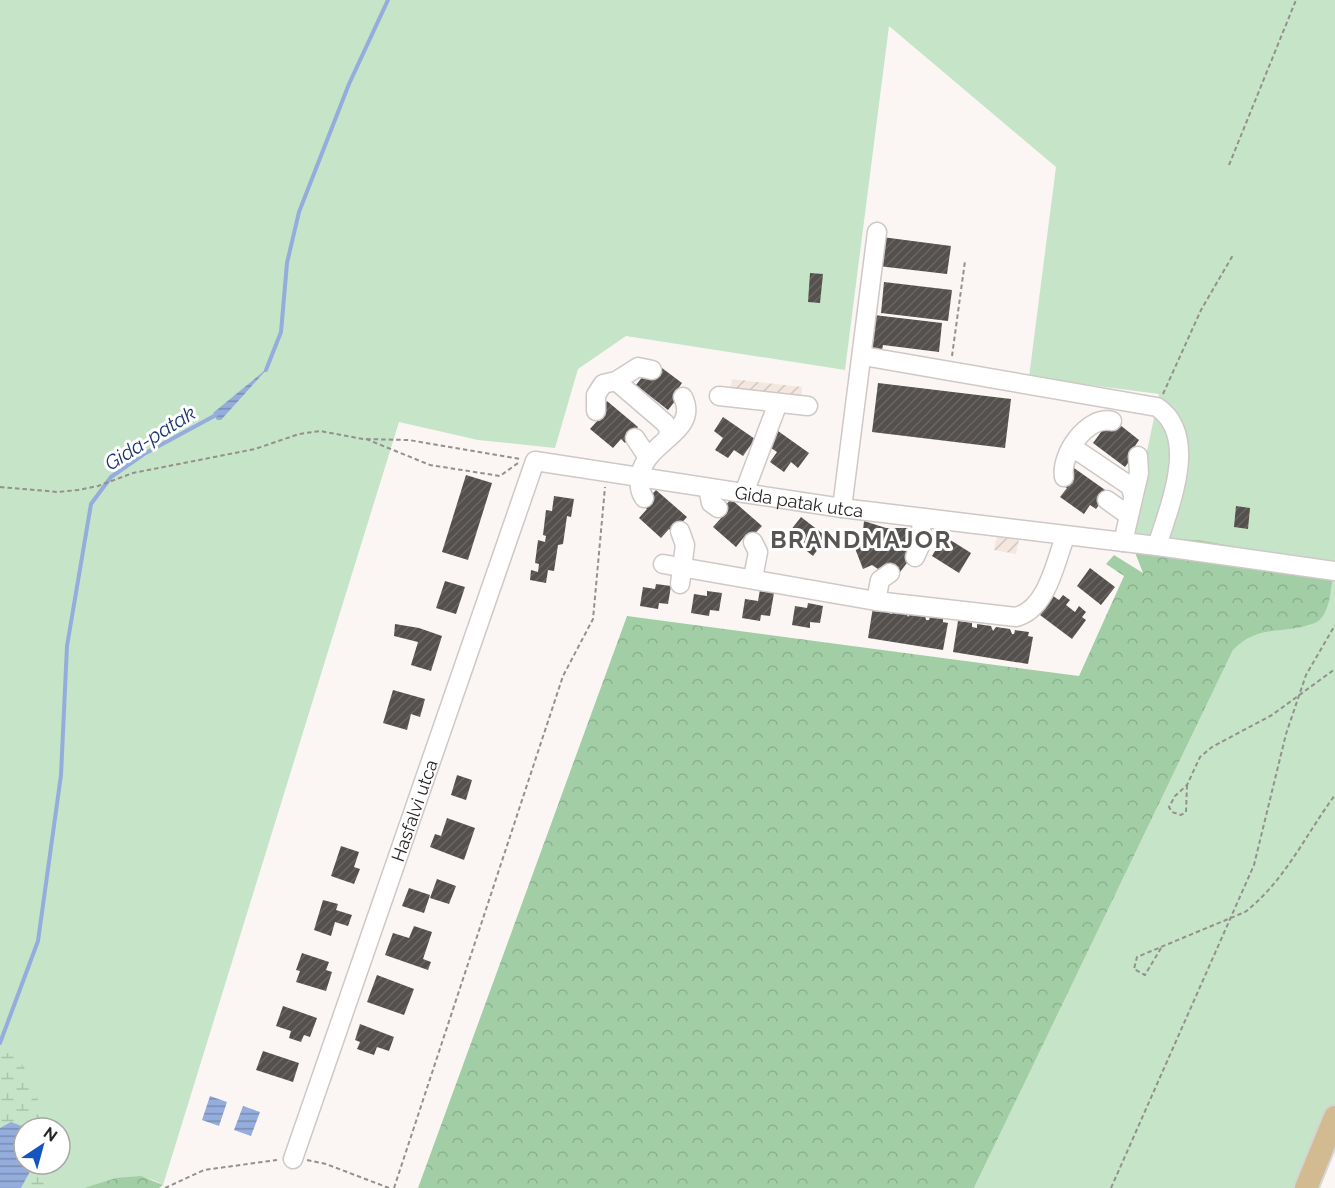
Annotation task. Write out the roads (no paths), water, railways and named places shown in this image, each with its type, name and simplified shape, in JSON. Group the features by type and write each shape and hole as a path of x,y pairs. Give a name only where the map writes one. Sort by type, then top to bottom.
{"main road":[{"path":"1306,1188 1335,1117"}],"street":[{"path":"842,508 877,232"},
{"path":"863,356 950,373 1157,407 1167,414 1173,426 1179,453 1174,484 1157,546"},
{"path":"596,411 595,402 600,387 607,382 616,381 638,367 652,370"},
{"path":"616,381 665,423 669,429 668,437"},
{"path":"719,396 808,406"},
{"path":"644,498 640,492 639,476 647,456 684,422 686,408 683,397"},
{"path":"744,493 778,403"},
{"path":"1064,477 1063,461 1072,447 1093,423 1102,420 1112,421"},
{"path":"635,438 647,456"},
{"path":"1072,447 1130,486 1133,495"},
{"path":"1123,542 1140,465 1138,456"},
{"name":"Gida patak utca","path":"535,461 842,508 1065,537 1157,546 1335,571"},
{"name":"Hasfalvi utca","path":"293,1159 535,461"},
{"path":"708,488 711,503 718,508"},
{"path":"1107,500 1128,514"},
{"path":"915,557 920,546 922,518"},
{"path":"680,531 685,545 681,576"},
{"path":"663,564 681,576 753,578 876,601 1016,617 1023,615 1040,601 1065,537"},
{"path":"753,542 758,552 753,578"},
{"path":"876,601 881,575"}],"water":[{"path":"269,367 221,420 217,420 213,413"},
{"path":"210,1096 227,1102 219,1126 202,1120"},
{"path":"243,1106 260,1112 251,1136 234,1130"},
{"path":"12,1122 12,1176 28,1176 21,1188 0,1188 0,1128"}],"waterway":[{"name":"Gida-patak","path":"266,370 281,332 287,263 299,212 349,84 388,0"},
{"name":"Gida-patak","path":"0,1043 38,941 61,775 67,646 91,504 111,477 144,454 216,415"}],"district":[{"name":"BRANDMAJOR","path":"861,539"}]}
